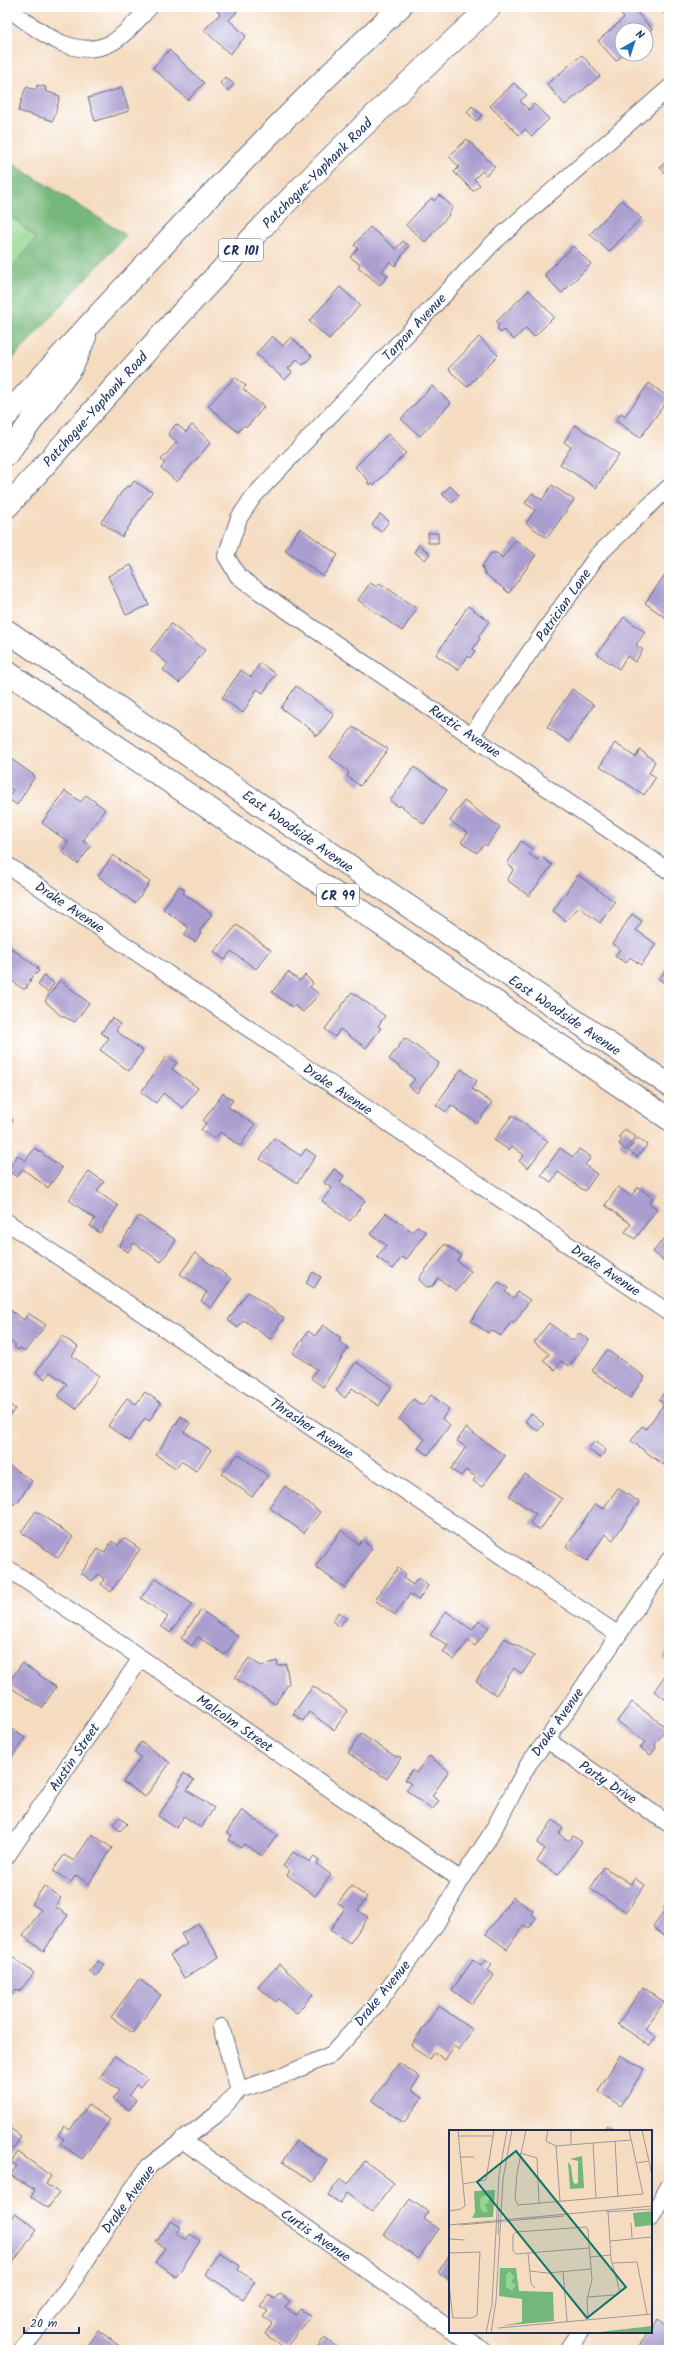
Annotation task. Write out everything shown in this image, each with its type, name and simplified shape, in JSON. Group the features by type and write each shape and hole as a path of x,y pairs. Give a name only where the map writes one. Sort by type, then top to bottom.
{"main road":[{"path":"7,415 92,321 289,114 400,7"},
{"name":"Patchogue-Yaphank Road","path":"7,507 214,278 371,117 490,7"},
{"path":"7,454 72,367 92,321"},
{"name":"East Woodside Avenue","path":"7,631 669,1085"},
{"name":"East Woodside Avenue","path":"7,672 669,1119"}],"street":[{"path":"7,8 60,44 77,48 109,44 150,7"},
{"name":"Tarpon Avenue","path":"260,592 238,576 226,556 239,518 253,497 493,243 669,88"},
{"name":"Patrician Lane","path":"471,736 597,556 669,487"},
{"name":"Rustic Avenue","path":"260,592 669,871"},
{"name":"Drake Avenue","path":"7,864 669,1313"},
{"name":"Thrasher Avenue","path":"7,1222 617,1634"},
{"name":"Drake Avenue","path":"22,2350 75,2278 126,2198 149,2166 216,2115 239,2090 285,2075 332,2054 377,2004 436,1924 461,1880 490,1836 529,1763 547,1740 617,1634 669,1560"},
{"name":"Malcolm Street","path":"7,1568 141,1658 461,1880"},
{"name":"Austin Street","path":"7,1856 141,1658"},
{"name":"Party Drive","path":"547,1740 669,1824"},
{"path":"221,2027 239,2090"},
{"name":"Curtis Avenue","path":"182,2140 449,2328"},
{"path":"652,2215 669,2186"},
{"path":"457,2333 483,2350"},
{"path":"568,2350 579,2333"}],"green space":[{"path":"7,160 126,235 7,365 7,270 17,262 36,238 14,219 7,218"},
{"path":"7,218 14,219 36,238 17,262 7,270"}],"building":[{"path":"216,7 232,7 237,12 229,20 246,36 230,54 204,30 220,14 215,9"},
{"path":"623,7 632,7 646,22 619,22 624,18 618,11"},
{"path":"659,7 669,7 669,13 666,16"},
{"path":"614,27 614,59 598,41"},
{"path":"169,50 204,83 188,100 153,68"},
{"path":"582,55 600,76 565,105 547,84"},
{"path":"225,77 234,84 228,91 220,83"},
{"path":"514,83 527,95 520,101 529,110 534,104 549,119 532,136 525,129 519,135 490,106"},
{"path":"37,85 46,87 45,91 60,96 53,121 18,111 26,87 36,90"},
{"path":"122,88 129,111 95,121 88,98"},
{"path":"472,106 482,115 476,121 467,112"},
{"path":"467,139 495,167 486,175 482,171 474,179 480,185 473,191 454,172 459,167 449,156"},
{"path":"669,158 669,177 660,168"},
{"path":"439,195 453,207 448,214 449,215 425,242 406,225 425,204 432,198 434,201"},
{"path":"622,200 641,218 609,252 590,234"},
{"path":"370,227 396,249 403,241 409,246 395,266 390,262 382,271 388,276 380,285 358,267 360,264 350,257 358,248 354,245"},
{"path":"573,246 591,264 562,293 544,275"},
{"path":"340,287 360,305 329,339 309,321"},
{"path":"529,290 554,317 534,337 526,328 514,340 504,330 501,333 497,328 499,325 496,322"},
{"path":"272,336 283,346 291,337 312,356 303,365 297,359 288,369 292,372 285,380 256,354"},
{"path":"479,337 498,355 467,387 448,369"},
{"path":"235,377 246,386 243,389 264,407 247,427 244,425 238,432 208,406"},
{"path":"649,383 669,398 640,438 616,421 621,413 625,416"},
{"path":"432,386 451,403 420,436 401,419"},
{"path":"176,424 186,432 192,425 211,442 177,482 161,468 165,463 161,460 177,442 168,434"},
{"path":"575,425 619,454 596,488 560,464 571,447 564,442"},
{"path":"388,434 406,453 374,485 372,483 370,485 367,483 369,481 355,467"},
{"path":"134,481 152,492 122,537 101,522 121,493 127,486 130,487"},
{"path":"552,485 574,500 547,538 526,523 535,510 525,503 532,493 542,500"},
{"path":"450,486 459,495 452,503 442,494"},
{"path":"380,514 389,521 381,532 372,525"},
{"path":"300,528 338,555 323,576 285,550"},
{"path":"428,533 438,533 438,543 428,543"},
{"path":"516,540 536,555 509,593 485,574 482,566 491,553 497,553 502,558"},
{"path":"419,545 430,554 425,560 414,552"},
{"path":"131,565 149,605 126,615 108,576"},
{"path":"669,569 669,616 667,619 645,603"},
{"path":"370,583 377,587 380,583 417,609 402,631 358,600"},
{"path":"468,606 489,621 478,637 480,638 473,649 475,651 470,658 468,656 458,670 436,655"},
{"path":"624,617 645,632 636,645 643,650 635,662 627,656 619,669 597,654"},
{"path":"171,624 205,650 179,683 163,670 168,664 151,650"},
{"path":"260,663 276,674 263,693 257,689 243,713 222,698 241,670 251,677"},
{"path":"296,686 334,714 319,735 317,734 315,736 313,731 281,708"},
{"path":"572,689 594,705 569,742 547,727"},
{"path":"353,727 388,749 360,786 347,776 349,772 330,757"},
{"path":"615,743 635,757 640,750 655,761 649,773 656,777 644,795 600,766"},
{"path":"7,756 35,776 17,805 7,798 13,790 7,786"},
{"path":"414,767 447,790 424,824 400,805 399,807 390,801"},
{"path":"65,791 81,802 86,795 105,809 83,841 91,846 78,864 62,852 68,842 42,823"},
{"path":"464,801 500,827 487,846 484,844 477,853 461,842 468,833 450,821"},
{"path":"521,841 532,849 529,854 537,860 540,856 552,865 529,896 507,880 514,869 507,864"},
{"path":"113,855 150,882 135,903 98,876"},
{"path":"578,875 615,902 600,923 579,907 566,921 553,911"},
{"path":"179,886 185,890 183,893 212,914 199,932 201,933 195,942 184,935 189,928 163,909"},
{"path":"632,914 642,921 636,930 656,944 641,965 630,957 626,963 615,956 620,949 612,944"},
{"path":"237,925 271,950 256,969 231,951 225,960 214,952"},
{"path":"7,945 38,968 37,969 39,971 29,981 31,982 27,985 27,988 23,989 7,977"},
{"path":"669,965 669,986 659,979"},
{"path":"288,972 300,981 305,975 313,983 310,987 319,994 303,1012 294,1005 292,1007 272,992"},
{"path":"44,976 54,983 48,992 38,985"},
{"path":"60,980 89,1003 75,1022 60,1015 45,1001"},
{"path":"352,992 385,1016 378,1026 381,1028 366,1048 340,1029 335,1037 325,1029"},
{"path":"112,1018 120,1024 116,1031 143,1051 129,1071 100,1050 109,1038 101,1033"},
{"path":"405,1038 439,1063 417,1093 409,1086 415,1079 389,1059"},
{"path":"167,1056 177,1063 172,1069 198,1088 183,1108 163,1093 156,1103 141,1092"},
{"path":"461,1069 477,1081 472,1089 492,1103 477,1123 451,1105 446,1112 436,1105"},
{"path":"223,1093 233,1100 228,1107 255,1125 240,1146 220,1132 215,1139 201,1130 206,1123 203,1121"},
{"path":"7,1115 13,1120 7,1128"},
{"path":"512,1115 548,1141 528,1168 519,1161 524,1155 512,1146 509,1150 494,1140"},
{"path":"625,1129 636,1137 625,1150 619,1144 622,1140 619,1137"},
{"path":"274,1138 301,1156 306,1149 316,1156 297,1183 260,1159"},
{"path":"638,1138 647,1145 637,1157 628,1150"},
{"path":"35,1148 62,1168 48,1188 23,1169 17,1177 7,1170 18,1155 25,1161"},
{"path":"560,1148 573,1157 579,1149 591,1157 585,1165 597,1174 585,1191 558,1172 551,1182 541,1175"},
{"path":"334,1169 344,1176 340,1182 365,1201 350,1221 322,1201 332,1188 324,1183"},
{"path":"89,1171 104,1182 97,1191 118,1206 100,1233 90,1226 95,1219 69,1200"},
{"path":"618,1187 631,1196 638,1187 653,1198 649,1203 657,1209 635,1239 625,1232 631,1224 605,1205"},
{"path":"386,1213 413,1232 417,1226 426,1232 406,1260 402,1257 393,1269 377,1257 386,1245 371,1234"},
{"path":"139,1216 176,1240 161,1262 134,1243 128,1252 119,1246"},
{"path":"664,1238 669,1240 669,1264 653,1252"},
{"path":"445,1244 461,1256 457,1261 471,1271 456,1291 438,1278 433,1286 427,1287 420,1281 419,1278"},
{"path":"195,1253 231,1279 211,1308 201,1301 207,1292 180,1274"},
{"path":"313,1272 321,1277 314,1288 306,1283"},
{"path":"498,1282 508,1288 505,1292 514,1298 518,1292 530,1300 514,1323 512,1321 501,1336 491,1330 488,1333 471,1321"},
{"path":"248,1292 284,1318 270,1339 244,1320 238,1328 228,1320"},
{"path":"7,1308 24,1320 28,1313 46,1325 25,1351 20,1348 18,1350 14,1347 16,1345 7,1339"},
{"path":"549,1323 573,1341 579,1333 589,1340 569,1366 561,1361 555,1370 543,1361 549,1354 534,1342"},
{"path":"323,1325 341,1338 339,1341 348,1348 323,1387 311,1378 317,1369 293,1353 308,1331 315,1336"},
{"path":"62,1336 78,1347 72,1356 99,1376 76,1409 58,1396 67,1384 50,1372 45,1379 36,1372"},
{"path":"607,1350 645,1377 630,1398 592,1371"},
{"path":"356,1362 392,1386 379,1406 352,1388 345,1398 336,1391"},
{"path":"665,1391 669,1394 669,1440 667,1443 669,1445 669,1458 664,1465 631,1441 642,1426 646,1429 664,1404 659,1400"},
{"path":"145,1392 161,1403 149,1421 145,1418 129,1441 108,1426 127,1398 136,1404"},
{"path":"431,1395 449,1409 442,1419 450,1425 428,1455 418,1448 425,1439 399,1419 413,1399 423,1406"},
{"path":"7,1402 15,1409 9,1417 7,1415"},
{"path":"531,1414 544,1424 538,1431 525,1421"},
{"path":"181,1416 190,1423 184,1432 211,1450 196,1471 181,1461 176,1468 156,1455"},
{"path":"466,1428 505,1456 482,1487 473,1481 476,1477 466,1470 461,1476 451,1469 466,1447 457,1441"},
{"path":"595,1441 606,1450 600,1458 588,1449"},
{"path":"238,1454 268,1476 252,1497 222,1474"},
{"path":"7,1464 32,1481 17,1503 15,1502 12,1506 7,1502"},
{"path":"525,1474 562,1499 540,1530 530,1523 536,1514 509,1496"},
{"path":"285,1486 320,1512 304,1533 269,1507"},
{"path":"618,1488 639,1502 613,1540 605,1534 587,1561 566,1547 595,1504 603,1509"},
{"path":"36,1511 73,1537 58,1558 21,1532"},
{"path":"341,1530 359,1545 362,1540 372,1548 345,1588 315,1567"},
{"path":"124,1538 140,1549 111,1592 101,1584 104,1579 98,1574 92,1581 81,1573 98,1549 104,1553 112,1541 118,1545"},
{"path":"398,1568 406,1574 403,1578 413,1585 418,1578 428,1586 418,1600 410,1594 395,1615 375,1600"},
{"path":"156,1578 192,1604 170,1633 161,1626 168,1617 141,1598"},
{"path":"201,1610 238,1636 225,1655 198,1637 192,1646 181,1638"},
{"path":"446,1611 472,1630 479,1620 489,1627 475,1646 468,1641 454,1660 443,1652 448,1645 430,1635"},
{"path":"339,1612 346,1618 339,1627 332,1621"},
{"path":"505,1638 534,1656 522,1674 514,1668 496,1695 476,1681"},
{"path":"669,1649 669,1663 663,1658"},
{"path":"249,1658 261,1666 277,1661 278,1666 286,1664 289,1683 275,1704 235,1678"},
{"path":"22,1663 56,1687 42,1708 7,1685"},
{"path":"669,1670 669,1702 654,1691"},
{"path":"313,1686 348,1711 334,1730 309,1712 303,1721 293,1714"},
{"path":"632,1702 667,1728 655,1744 656,1748 651,1755 640,1748 645,1742 617,1721"},
{"path":"7,1726 25,1738 7,1765"},
{"path":"361,1734 396,1757 401,1758 387,1779 348,1753"},
{"path":"141,1742 170,1763 145,1797 123,1782 141,1757 134,1752"},
{"path":"429,1756 449,1771 432,1796 439,1801 432,1810 406,1790 411,1784 405,1780 412,1770 416,1773"},
{"path":"184,1773 194,1780 187,1790 214,1808 201,1828 184,1816 176,1828 158,1816 179,1785 177,1784"},
{"path":"242,1810 277,1835 262,1856 244,1844 241,1848 229,1840 232,1835 227,1832"},
{"path":"120,1817 127,1824 120,1831 113,1824"},
{"path":"553,1820 563,1828 559,1834 569,1841 573,1836 582,1842 558,1875 537,1861 545,1849 537,1843"},
{"path":"92,1834 112,1848 89,1884 76,1875 71,1882 53,1871 64,1855 74,1861"},
{"path":"293,1852 310,1862 314,1857 319,1861 317,1864 331,1875 315,1896 287,1875 290,1871 283,1866"},
{"path":"604,1867 631,1884 634,1878 645,1885 627,1912 590,1889"},
{"path":"44,1886 61,1898 55,1907 68,1915 44,1951 23,1936 41,1910 32,1904"},
{"path":"351,1886 367,1897 358,1910 368,1917 350,1943 330,1930 345,1909 338,1903"},
{"path":"513,1897 533,1911 531,1914 536,1918 529,1928 524,1925 507,1949 486,1934"},
{"path":"669,1902 669,1940 653,1927 666,1909 664,1908"},
{"path":"198,1923 219,1957 184,1978 170,1955 187,1944 181,1934"},
{"path":"7,1953 34,1973 19,1992 16,1989 7,2000"},
{"path":"473,1960 481,1966 485,1960 492,1965 488,1970 494,1975 472,2004 452,1990"},
{"path":"98,1961 104,1965 96,1977 89,1972"},
{"path":"279,1964 313,1994 296,2014 279,1999 276,2002 258,1987"},
{"path":"139,1979 161,1995 133,2033 111,2017"},
{"path":"643,1987 664,2002 645,2029 656,2037 650,2046 618,2024"},
{"path":"439,2006 473,2030 459,2050 454,2046 445,2060 434,2052 429,2059 411,2045"},
{"path":"620,2055 644,2069 621,2106 598,2091"},
{"path":"115,2056 147,2078 140,2087 136,2085 129,2095 136,2100 129,2110 113,2099 119,2090 100,2077"},
{"path":"399,2063 420,2077 411,2090 422,2098 404,2123 372,2100"},
{"path":"88,2105 110,2120 82,2159 60,2144 64,2139 58,2135 64,2126 70,2130"},
{"path":"607,2125 614,2130 604,2130"},
{"path":"7,2126 21,2136 13,2149 7,2145"},
{"path":"296,2141 327,2160 313,2182 282,2162"},
{"path":"18,2152 51,2176 46,2184 59,2193 48,2208 31,2197 35,2190 10,2175 17,2166 11,2162"},
{"path":"365,2161 394,2183 372,2212 347,2193 340,2203 328,2195 341,2178 348,2184"},
{"path":"410,2199 428,2212 424,2219 439,2229 418,2259 384,2235"},
{"path":"15,2214 37,2229 10,2267 7,2265 7,2225"},
{"path":"171,2221 181,2227 177,2234 186,2240 190,2234 200,2241 176,2277 155,2262 165,2248 156,2242"},
{"path":"219,2252 240,2266 238,2270 255,2282 243,2299 205,2274"},
{"path":"449,2256 449,2279 438,2272"},
{"path":"280,2294 290,2301 285,2307 296,2315 300,2309 310,2316 285,2349 265,2334 272,2323 263,2317 268,2311 260,2306 269,2295 275,2299"},
{"path":"658,2319 669,2327 669,2350 636,2350 648,2333 652,2333"},
{"path":"98,2330 118,2345 114,2350 84,2350"},
{"path":"324,2338 341,2350 316,2350"}]}
